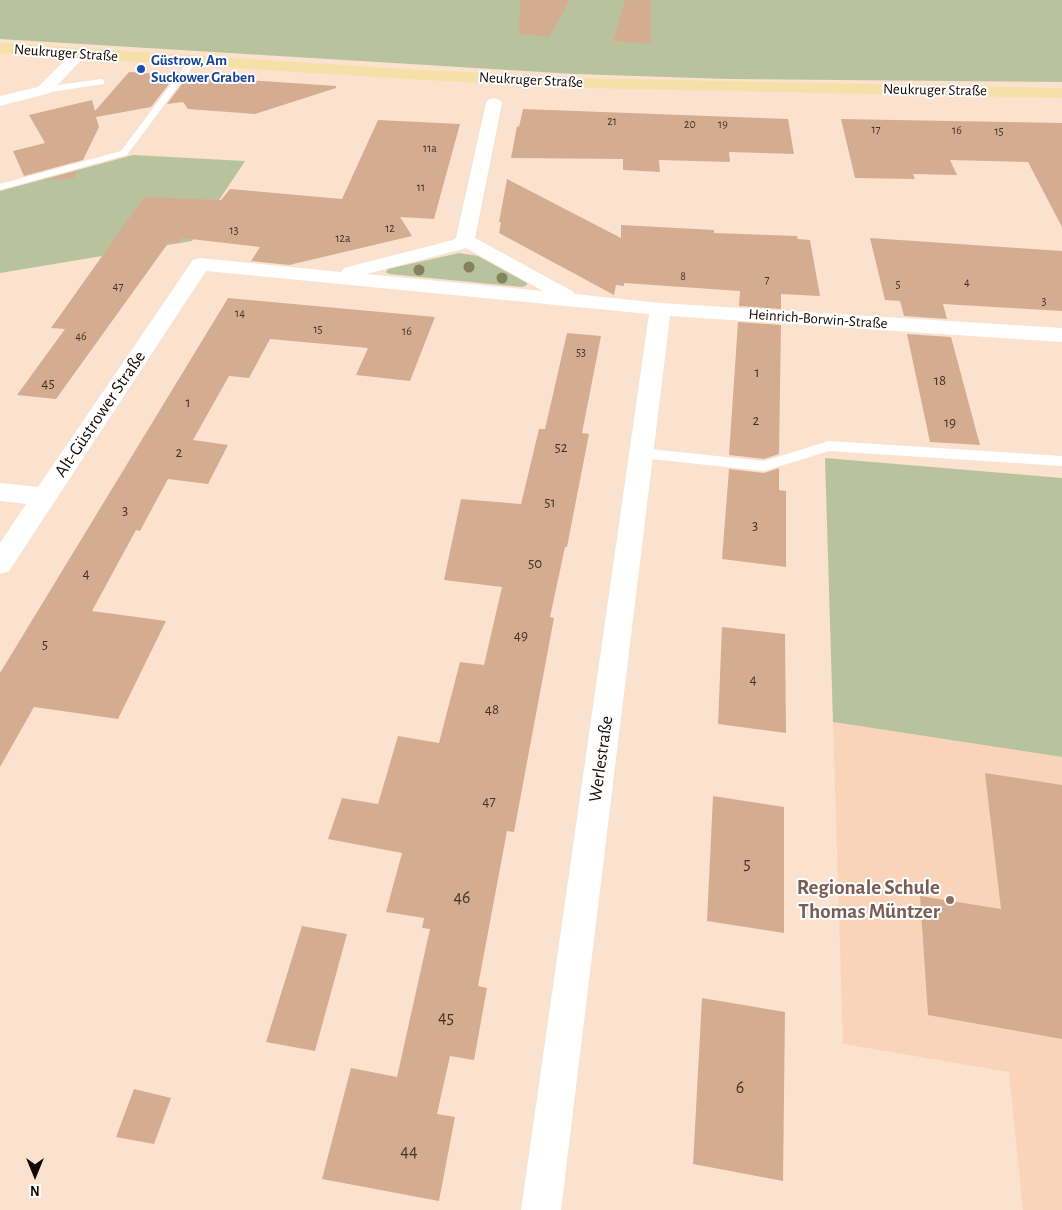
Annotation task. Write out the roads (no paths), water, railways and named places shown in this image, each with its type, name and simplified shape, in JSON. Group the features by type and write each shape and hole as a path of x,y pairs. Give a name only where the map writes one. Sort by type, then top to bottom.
{"main road":[{"name":"Neukruger Straße","path":"0,48 405,74 582,82 1062,93"}],"street":[{"path":"0,101 44,90 79,54"},
{"path":"465,240 494,103"},
{"name":"Heinrich-Borwin-Straße","path":"332,276 460,244 465,240 575,300"},
{"name":"Heinrich-Borwin-Straße","path":"200,264 660,309 1062,335"},
{"name":"Alt-Güstrower Straße","path":"0,564 200,264"},
{"name":"Werlestraße","path":"541,1210 660,309"},
{"path":"0,492 44,497"}],"lane":[{"path":"0,187 124,153 193,61"},
{"path":"44,90 101,82"},
{"path":"641,453 764,466 829,446 1062,461"}],"place":[{"name":"Güstrow, Am Suckower Graben","path":"141,69"},
{"name":"Regionale Schule Thomas Müntzer","path":"950,900"}]}
